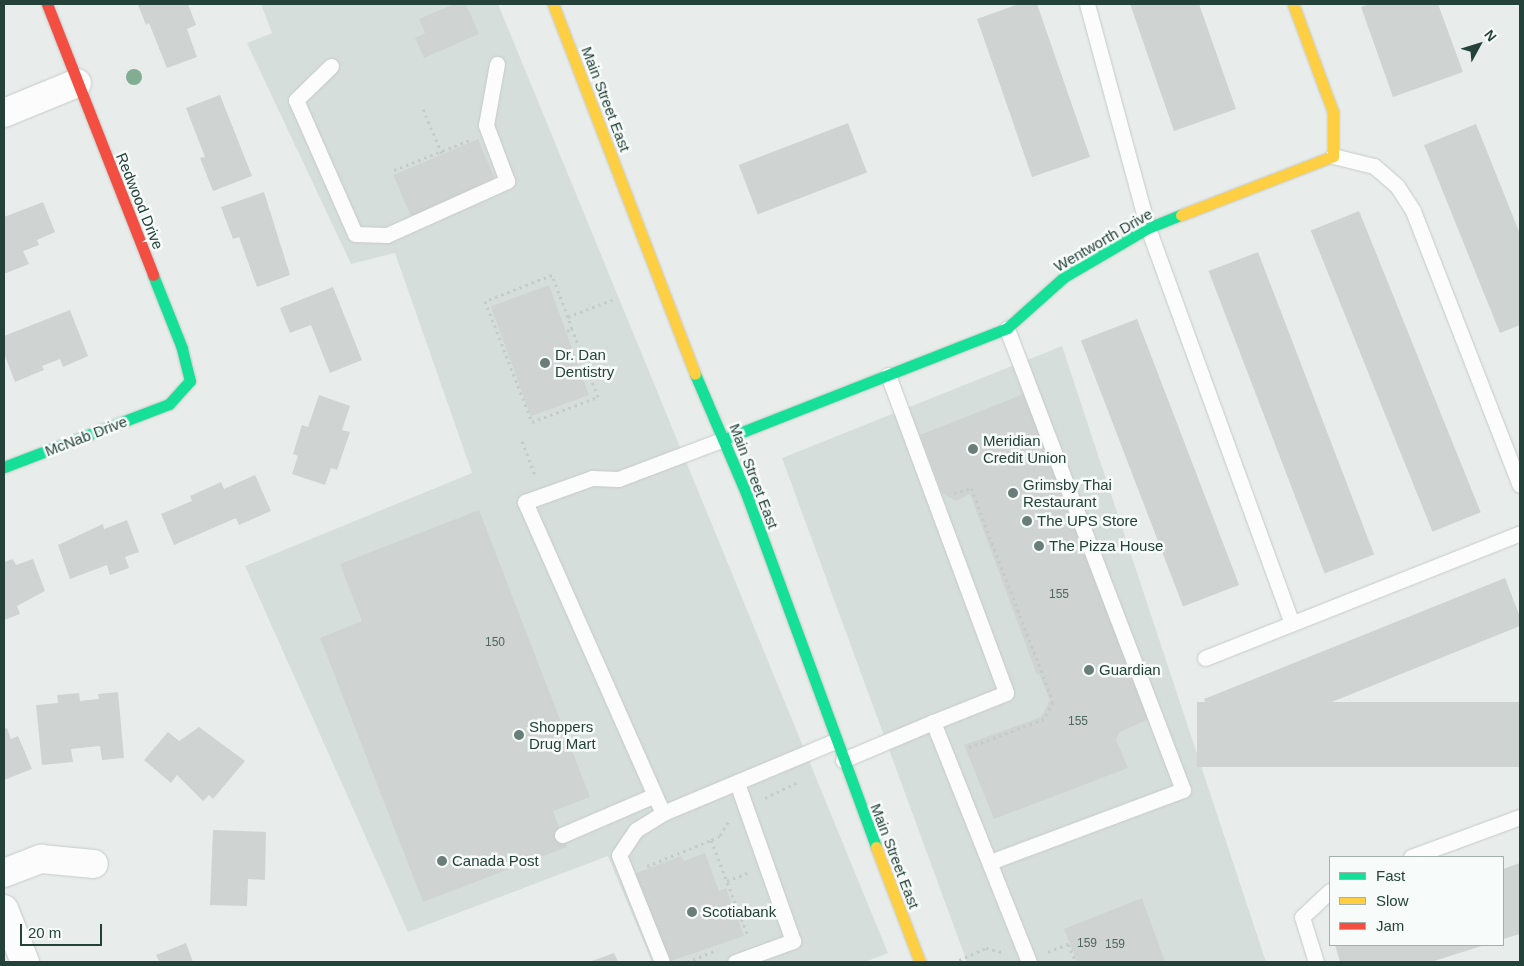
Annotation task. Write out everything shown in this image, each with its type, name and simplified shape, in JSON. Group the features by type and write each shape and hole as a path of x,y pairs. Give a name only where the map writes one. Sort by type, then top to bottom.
{"street":[{"name":"Redwood Drive","path":"47,4 182,348 190,381 169,404"},
{"name":"Main Street East","path":"553,4 702,392 724,440 835,741 920,962"},
{"path":"1293,4 1333,112 1333,156"},
{"path":"4,113 78,84"},
{"name":"Wentworth Drive","path":"724,440 1008,328 1064,277 1148,228 1333,156"},
{"name":"McNab Drive","path":"4,467 169,404"},
{"path":"4,873 41,859 94,864"},
{"path":"4,909 24,962"}],"lane":[{"path":"1088,4 1148,228 1292,621"},
{"path":"331,66 296,100 354,234 387,235 507,181 486,125 497,64"},
{"path":"1333,156 1374,166 1398,186 1413,211 1520,485"},
{"path":"990,862 1184,790 1008,328"},
{"path":"843,760 1006,693 888,374"},
{"path":"663,813 525,502 592,478 618,479 724,440"},
{"path":"1205,658 1292,621 1520,533"},
{"path":"933,722 1029,962"},
{"path":"662,962 619,855 636,830 663,813 835,741"},
{"path":"735,962 794,941 737,783"},
{"path":"562,835 655,795"},
{"path":"1414,856 1520,817"},
{"path":"1316,962 1302,917 1329,891"}],"path":[{"path":"423,109 441,153"},
{"path":"394,170 441,153 479,136"},
{"path":"552,275 572,329 598,397 532,422 485,300 552,275"},
{"path":"568,316 616,298"},
{"path":"567,331 572,329"},
{"path":"522,441 543,495"},
{"path":"758,802 804,779"},
{"path":"642,868 720,836 728,821"},
{"path":"711,840 748,938 740,941"},
{"path":"727,881 738,876"},
{"path":"1047,952 1068,944 1076,962"},
{"path":"687,962 722,948"},
{"path":"959,960 986,948 1003,952"}],"shaded area":[{"path":"261,4 498,4 888,953 865,962 652,962 608,856 408,932 245,566 472,473 395,253 351,264 247,43 272,33"},
{"path":"1062,346 1266,962 967,962 782,458"}],"building":[{"path":"188,4 196,25 187,29 197,57 167,68 149,23 146,25 138,5"},
{"path":"454,4 466,4 479,34 424,58 415,38 425,33 419,19"},
{"path":"1019,4 1037,4 1090,157 1032,177 977,19"},
{"path":"1130,4 1199,4 1236,109 1174,131"},
{"path":"1370,4 1438,4 1463,72 1393,97 1361,7"},
{"path":"220,95 252,176 213,191 200,158 205,157 186,108"},
{"path":"848,123 867,172 758,214 739,165"},
{"path":"1476,124 1520,234 1520,325 1500,333 1424,145"},
{"path":"478,139 496,182 412,218 393,175"},
{"path":"264,192 290,275 257,287 239,237 233,239 221,207"},
{"path":"43,202 55,232 37,240 39,245 23,251 29,264 4,274 4,217"},
{"path":"1359,211 1481,512 1433,532 1311,230"},
{"path":"1258,252 1374,554 1325,573 1209,271"},
{"name":"Dr. Dan Dentistry","path":"549,285 589,395 531,416 491,306"},
{"path":"333,287 362,360 330,373 311,325 290,333 280,308"},
{"path":"70,310 88,356 63,367 60,359 42,366 44,370 15,382 4,353 4,336"},
{"path":"1137,319 1239,585 1183,607 1081,341"},
{"path":"1026,393 1149,719 1120,732 1116,739 1128,768 994,819 964,745 1041,717 1050,700 1039,674 1037,675 970,494 956,501 942,493 920,435"},
{"path":"319,395 350,406 342,430 350,432 337,470 331,468 325,485 292,474 298,456 293,454 302,425 308,427"},
{"path":"255,475 271,511 239,525 236,518 174,545 161,514 192,501 190,496 221,482 224,489"},
{"path":"479,510 590,797 553,811 567,847 423,902 320,638 362,621 340,564"},
{"path":"127,520 139,552 125,557 129,568 110,575 107,565 70,579 58,545 103,524 104,529"},
{"path":"13,559 16,565 33,559 45,591 17,606 20,614 4,620 4,562"},
{"path":"1505,578 1520,617 1520,626 1223,746 1204,699"},
{"path":"118,692 124,758 102,760 100,746 71,749 73,762 42,765 36,705 58,703 57,695 79,693 80,701 99,699 98,694"},
{"path":"1197,702 1520,702 1520,767 1197,767"},
{"path":"199,727 245,761 213,799 209,795 203,801 177,775 171,783 144,760 168,732 179,741"},
{"path":"7,728 11,739 18,736 32,769 4,780 4,729"},
{"path":"213,830 266,832 265,880 248,879 247,906 210,905"},
{"name":"Scotiabank","path":"705,853 719,891 726,888 744,936 668,962 634,874 681,856 684,861"},
{"path":"1520,863 1520,934 1504,939 1504,869"},
{"path":"1142,898 1165,962 1077,962 1064,929"},
{"path":"186,943 193,962 155,962 159,961 156,955"},
{"path":"1335,946 1482,946 1431,962 1340,962"},
{"path":"614,953 618,962 589,962"}],"traffic: fast":[{"path":"724,439 1007,328 1064,277 1148,228 1181,215"},
{"path":"4,467 169,404 190,381 182,348 153,275"},
{"path":"695,374 746,493 876,847"}],"traffic: slow":[{"path":"553,4 695,374"},
{"path":"1181,215 1333,156 1333,112 1293,4"},
{"path":"876,847 920,962"}],"traffic: jam":[{"path":"47,4 153,275"}],"place":[{"name":"Dr. Dan Dentistry","path":"545,363"},
{"name":"Meridian Credit Union","path":"973,449"},
{"name":"Grimsby Thai Restaurant","path":"1013,493"},
{"name":"The UPS Store","path":"1027,521"},
{"name":"The Pizza House","path":"1039,546"},
{"name":"Guardian","path":"1089,670"},
{"name":"Shoppers Drug Mart","path":"519,735"},
{"name":"Canada Post","path":"442,861"},
{"name":"Scotiabank","path":"692,912"}]}
